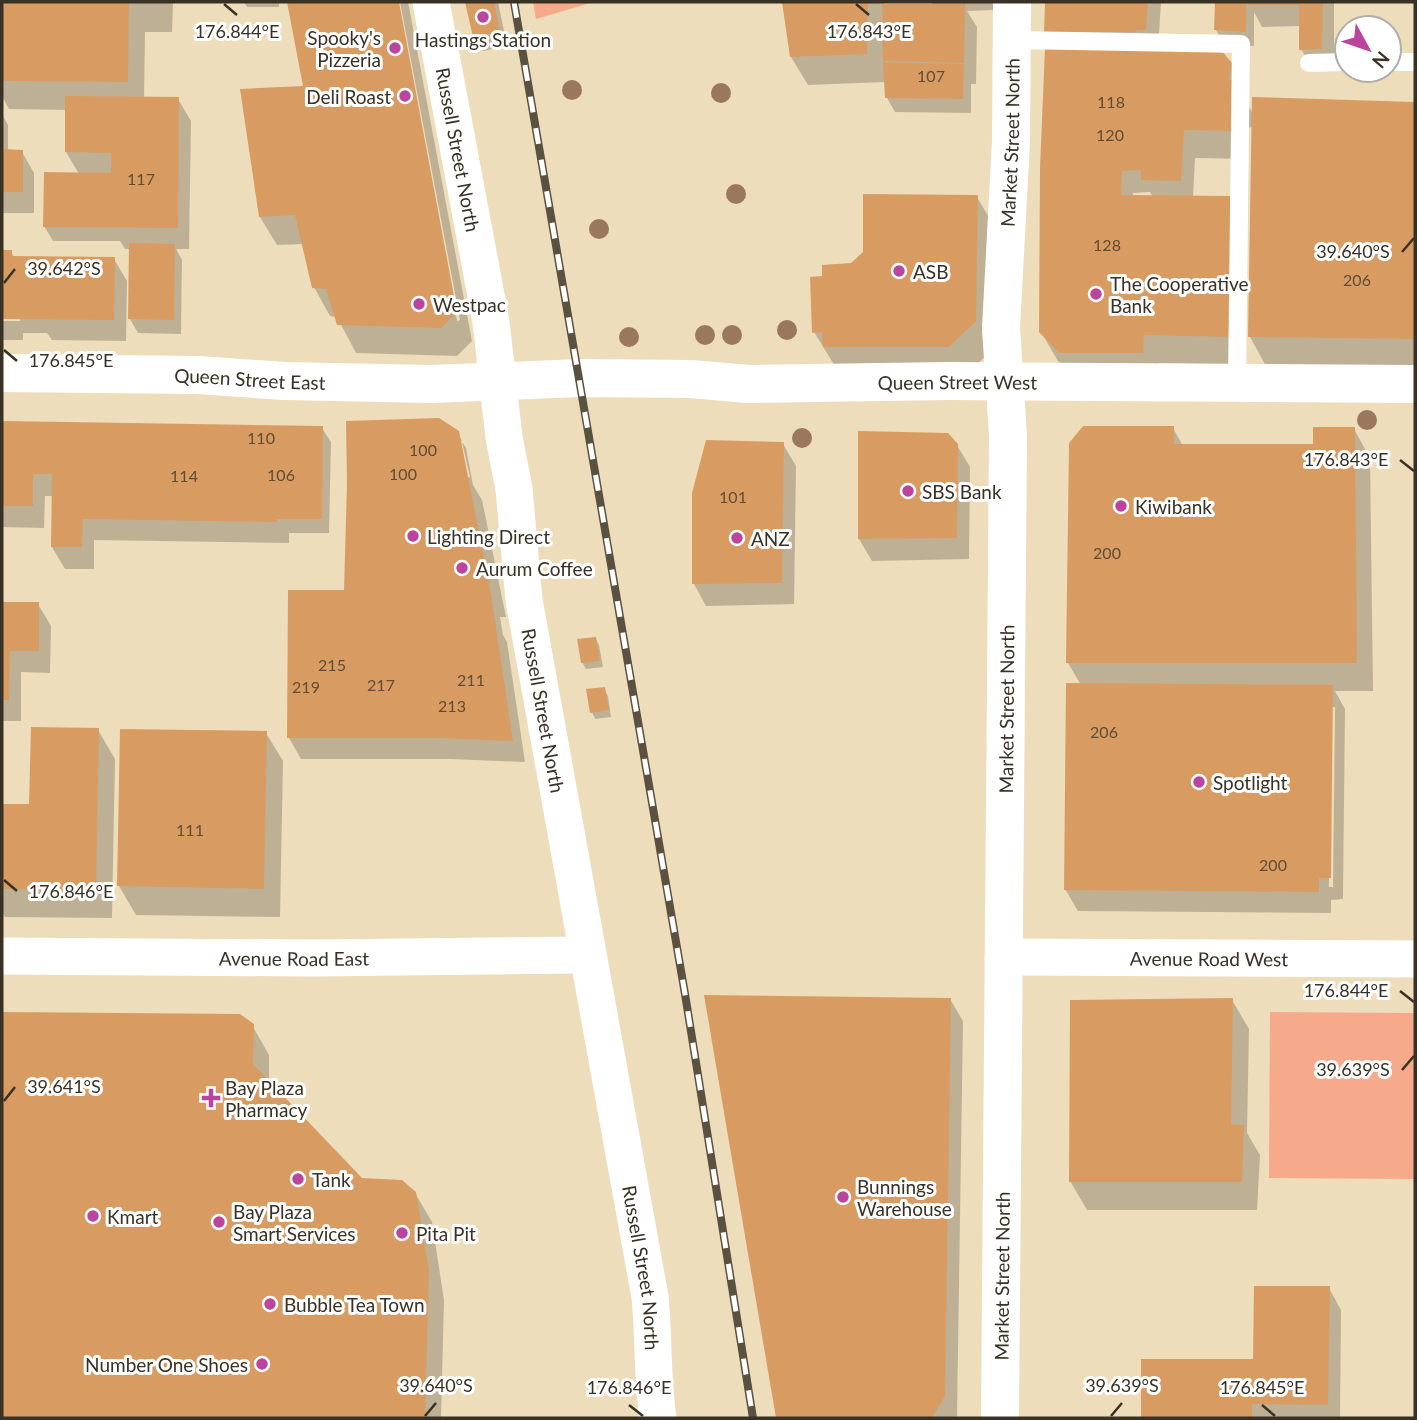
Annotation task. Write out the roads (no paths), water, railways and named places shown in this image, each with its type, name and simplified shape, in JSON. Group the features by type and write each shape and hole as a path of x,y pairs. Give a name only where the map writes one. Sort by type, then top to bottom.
{"street":[{"name":"Russell Street North","path":"431,2 491,322 504,436 514,489 524,600 650,1297 654,1393 658,1418"},
{"name":"Market Street North","path":"1000,1418 1007,436 1001,328 1011,141 1012,2"},
{"name":"Queen Street East","path":"2,373 198,375 285,381 432,384 498,381"},
{"name":"Queen Street West","path":"498,381 580,378 691,379 748,384 1415,384"},
{"name":"Avenue Road East","path":"2,956 314,958 587,954"},
{"name":"Avenue Road West","path":"1003,957 1415,959"}],"lane":[{"path":"1012,40 1241,44 1237,383"},
{"path":"1309,62 1333,62"}],"railway":[{"path":"514,2 685,994 753,1418"}],"place":[{"name":"Hastings Station","path":"483,17"},
{"name":"Spooky's Pizzeria","path":"395,48"},
{"name":"Deli Roast","path":"405,96"},
{"name":"ASB","path":"899,271"},
{"name":"The Cooperative Bank","path":"1096,294"},
{"name":"Westpac","path":"419,304"},
{"name":"SBS Bank","path":"908,491"},
{"name":"Kiwibank","path":"1121,506"},
{"name":"Lighting Direct","path":"413,536"},
{"name":"ANZ","path":"737,538"},
{"name":"Aurum Coffee","path":"462,568"},
{"name":"Spotlight","path":"1199,782"},
{"name":"Bay Plaza Pharmacy","path":"211,1098"},
{"name":"Tank","path":"298,1179"},
{"name":"Bunnings Warehouse","path":"843,1197"},
{"name":"Kmart","path":"93,1216"},
{"name":"Bay Plaza Smart Services","path":"219,1222"},
{"name":"Pita Pit","path":"402,1233"},
{"name":"Bubble Tea Town","path":"270,1304"},
{"name":"Number One Shoes","path":"262,1364"}]}
